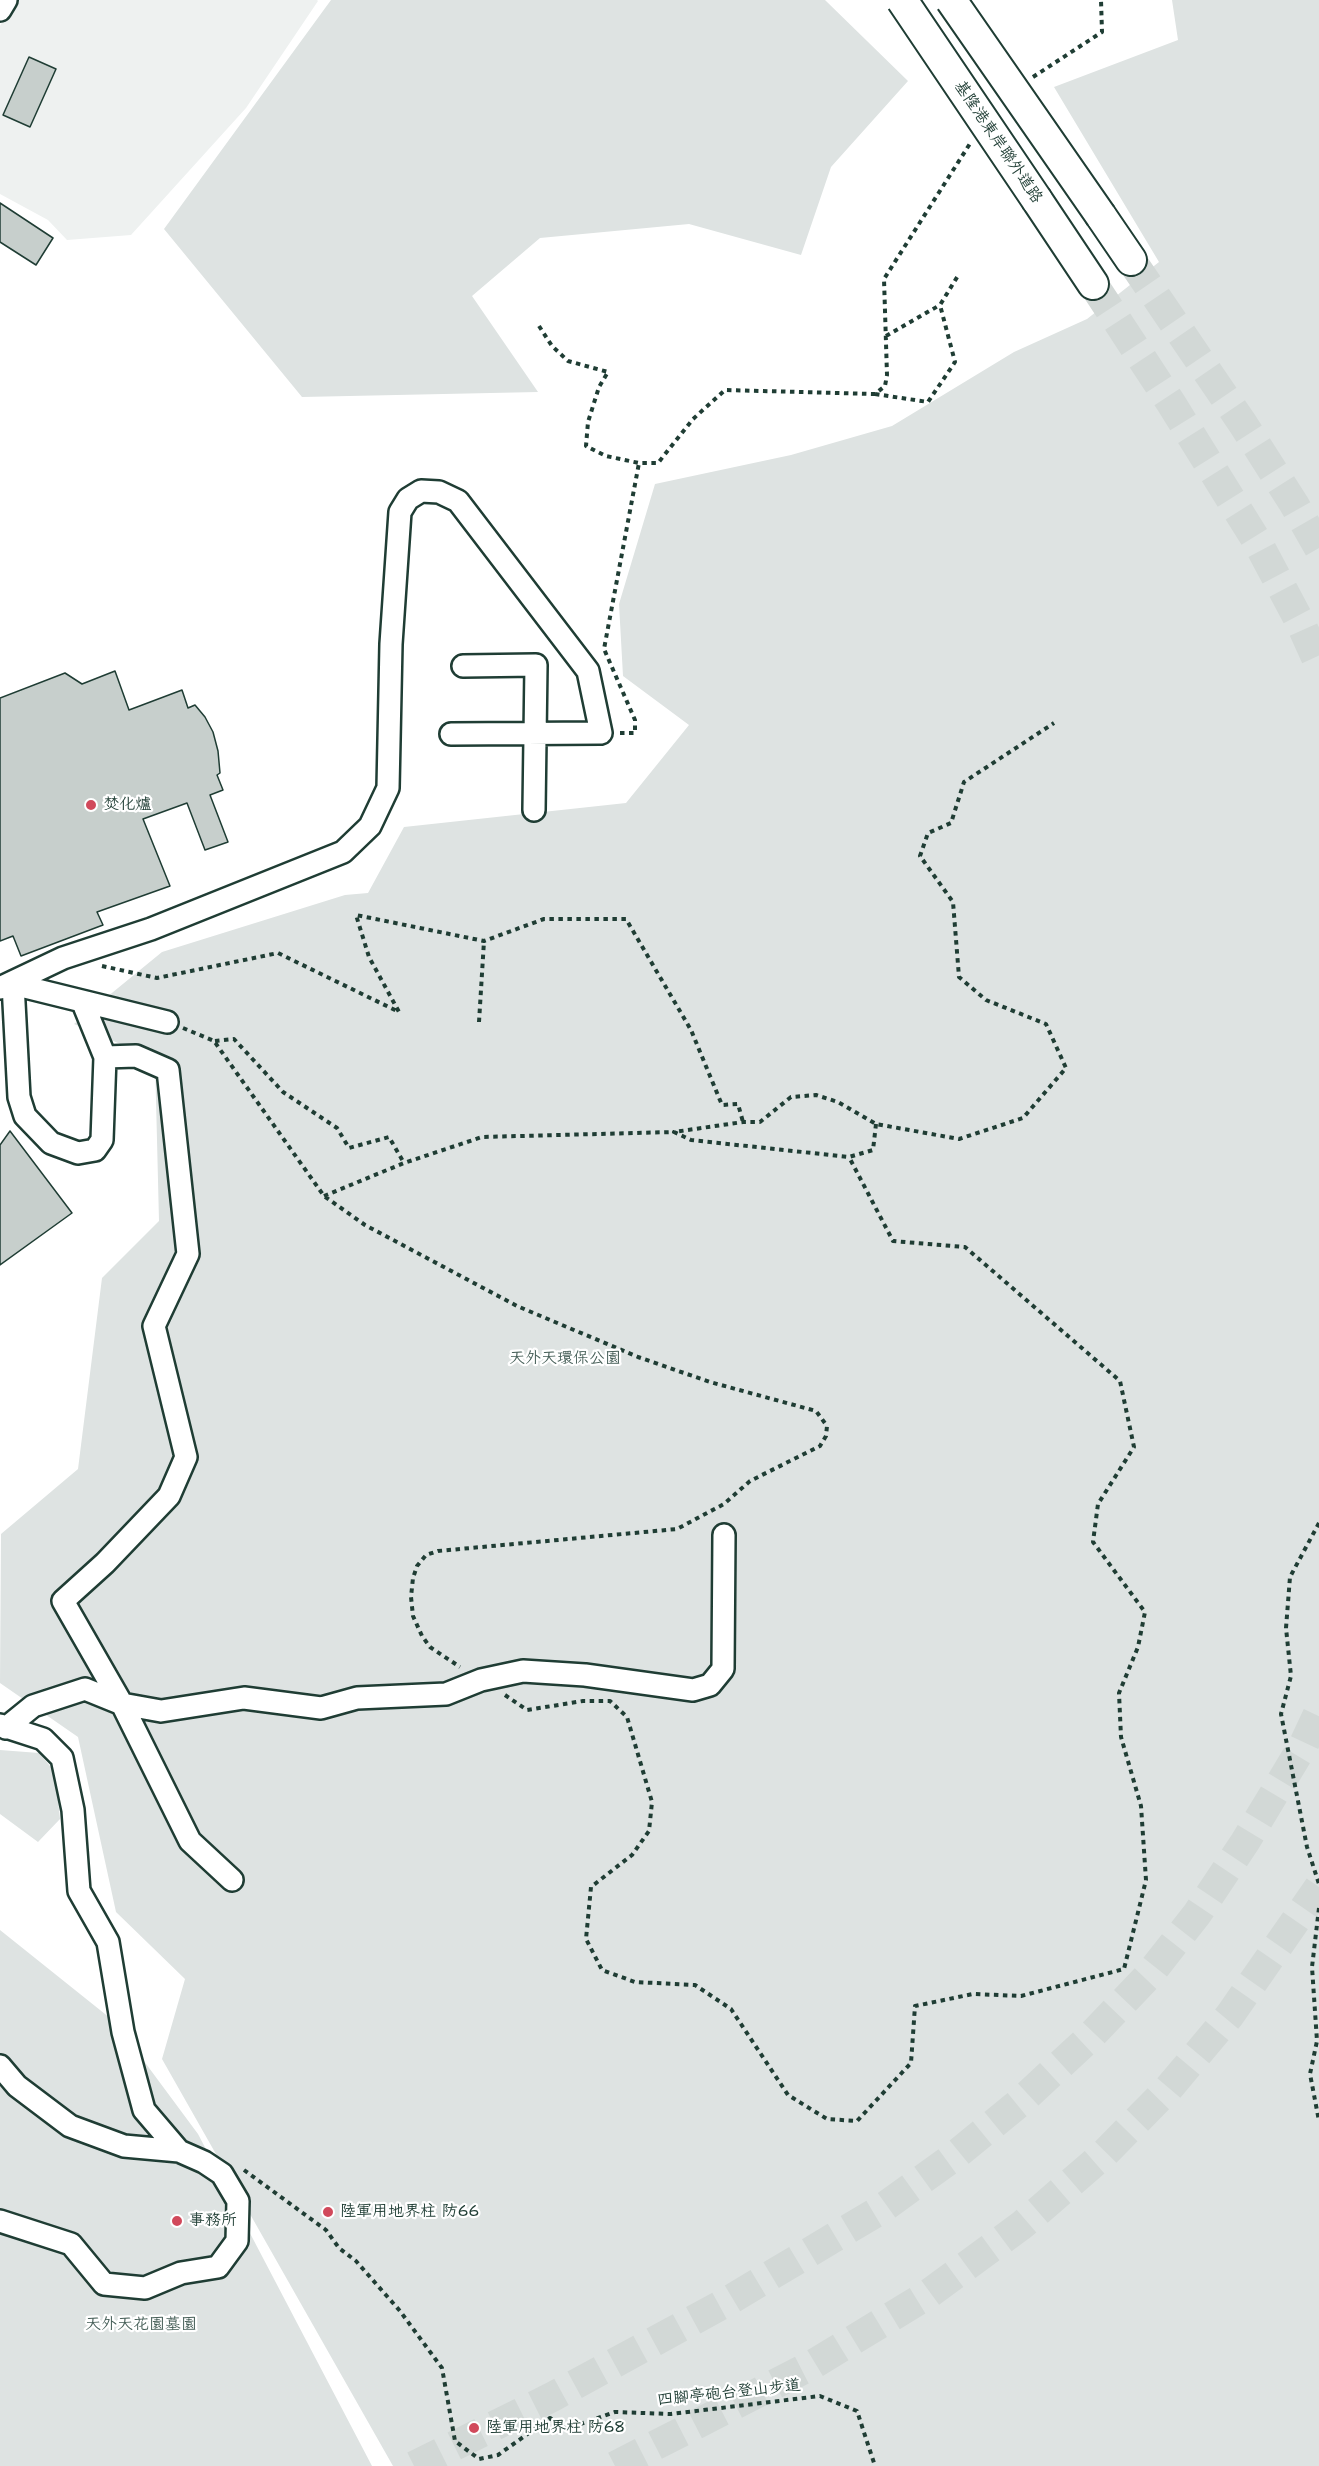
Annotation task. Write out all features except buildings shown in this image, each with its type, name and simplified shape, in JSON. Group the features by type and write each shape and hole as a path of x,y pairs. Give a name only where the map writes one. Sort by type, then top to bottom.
{"highway":[{"name":"基隆港東岸聯外道路","path":"902,0 1093,284"},
{"path":"951,0 1131,260"}],"street":[{"path":"0,9 6,0"},
{"path":"7,986 63,958 151,929 343,852 370,826 388,788 391,644 400,512 408,499 421,491 439,492 458,501 588,671 601,733 451,734"},
{"path":"463,666 536,665 534,810"},
{"path":"7,986 167,1022"},
{"path":"7,986 19,1097 25,1116 51,1143 78,1153 95,1150 102,1140 105,1057 83,1003"},
{"path":"105,1057 136,1056 168,1070 188,1254 154,1326 186,1457 169,1496 105,1563 63,1601 122,1704 190,1841 232,1880"},
{"path":"3,1726 33,1706 85,1689 122,1704 161,1711 244,1698 321,1708 357,1698 446,1694 481,1680 523,1671 585,1675 693,1690 710,1685 723,1669 724,1535"},
{"path":"3,1726 43,1739 62,1758 73,1810 79,1890 108,1942 123,2032 144,2110 179,2151"},
{"path":"0,2066 17,2086 70,2126 124,2146 179,2151 204,2162 222,2174 238,2201 237,2241 218,2267 182,2273 145,2288 104,2284 71,2244 0,2221"}],"path":[{"path":"1024,84 1102,32 1101,0"},
{"path":"875,394 885,386 887,375 884,279 973,138"},
{"path":"886,336 940,305 959,274"},
{"path":"539,326 552,346 568,361 608,372 599,387 588,423 586,446 606,456 639,463 658,463 693,419 725,390 875,394 928,402 955,362 940,305"},
{"path":"601,733 635,733 635,720 604,648 639,463"},
{"path":"324,1196 404,1162 482,1137 674,1132 743,1122 760,1122 791,1097 816,1095 838,1102 876,1124 959,1139 1023,1118 1066,1068 1046,1024 986,1000 959,977 953,902 920,856 928,833 951,823 964,782 1054,723"},
{"path":"63,958 157,978 278,953 399,1012 369,957 356,915 484,941 544,919 626,919 691,1030 722,1105 738,1104 743,1122"},
{"path":"479,1022 484,941"},
{"path":"167,1022 214,1041 234,1039 283,1092 337,1128 349,1148 389,1137 404,1162"},
{"path":"214,1041 324,1196 365,1225 517,1306 648,1360 710,1382 816,1411 827,1426 826,1436 820,1446 750,1481 724,1504 677,1529 438,1551 426,1555 414,1571 411,1587 412,1608 419,1629 430,1647 527,1710 583,1701 610,1701 627,1717 652,1802 649,1831 632,1856 591,1887 586,1939 602,1970 635,1982 694,1985 731,2009 788,2095 827,2119 857,2121 911,2063 915,2006 973,1994 1021,1996 1124,1969 1146,1880 1141,1806 1121,1737 1119,1693 1138,1647 1145,1612 1093,1542 1098,1504 1134,1447 1120,1381 965,1247 893,1241 849,1156"},
{"path":"674,1132 691,1140 849,1156 873,1150 876,1124"},
{"path":"1319,1523 1290,1577 1286,1628 1291,1676 1281,1714 1307,1847 1319,1884"},
{"path":"1319,1908 1312,1967 1317,2041 1310,2074 1319,2121"},
{"path":"236,2164 326,2230 339,2248 356,2261 400,2311 442,2368 454,2440 479,2459 479,2466"},
{"name":"四腳亭砲台登山步道","path":"479,2459 498,2455 550,2418 566,2428 615,2412 671,2414 820,2396 857,2411 875,2466"}],"shaded area":[{"path":"14,0 318,1 246,108 131,235 67,240 48,220 0,194 0,26"}],"green space":[{"path":"331,0 825,0 908,81 831,167 801,255 689,224 540,238 472,296 538,392 302,397 164,229"},
{"name":"天外天環保公園","path":"1172,0 1319,0 1319,2466 393,2466 162,2059 185,1979 116,1912 78,1737 0,1683 1,1534 78,1469 102,1278 159,1221 155,1059 74,1024 162,952 345,895 368,893 404,827 626,803 689,725 623,676 619,604 655,484 791,455 892,426 1014,352 1087,319 1159,262 1054,87 1178,40"},
{"path":"0,1750 39,1753 55,1772 60,1819 38,1842 0,1814"},
{"name":"天外天花園墓園","path":"0,1930 115,2022 198,2134 372,2466 0,2466"}],"tunnel":[{"path":"1131,260 1243,424 1319,548"},
{"path":"1093,284 1171,403 1258,543 1300,622 1319,664"},
{"path":"414,2466 554,2396 723,2304 880,2210 952,2158 1019,2103 1087,2040 1149,1975 1197,1914 1245,1842 1304,1744 1319,1712"},
{"path":"615,2466 812,2365 927,2295 1022,2225 1103,2155 1168,2089 1230,2015 1319,1887"}],"place":[{"name":"焚化爐","path":"91,805"},
{"name":"陸軍用地界柱 防66","path":"328,2212"},
{"name":"事務所","path":"177,2221"},
{"name":"陸軍用地界柱 防68","path":"474,2428"}]}
